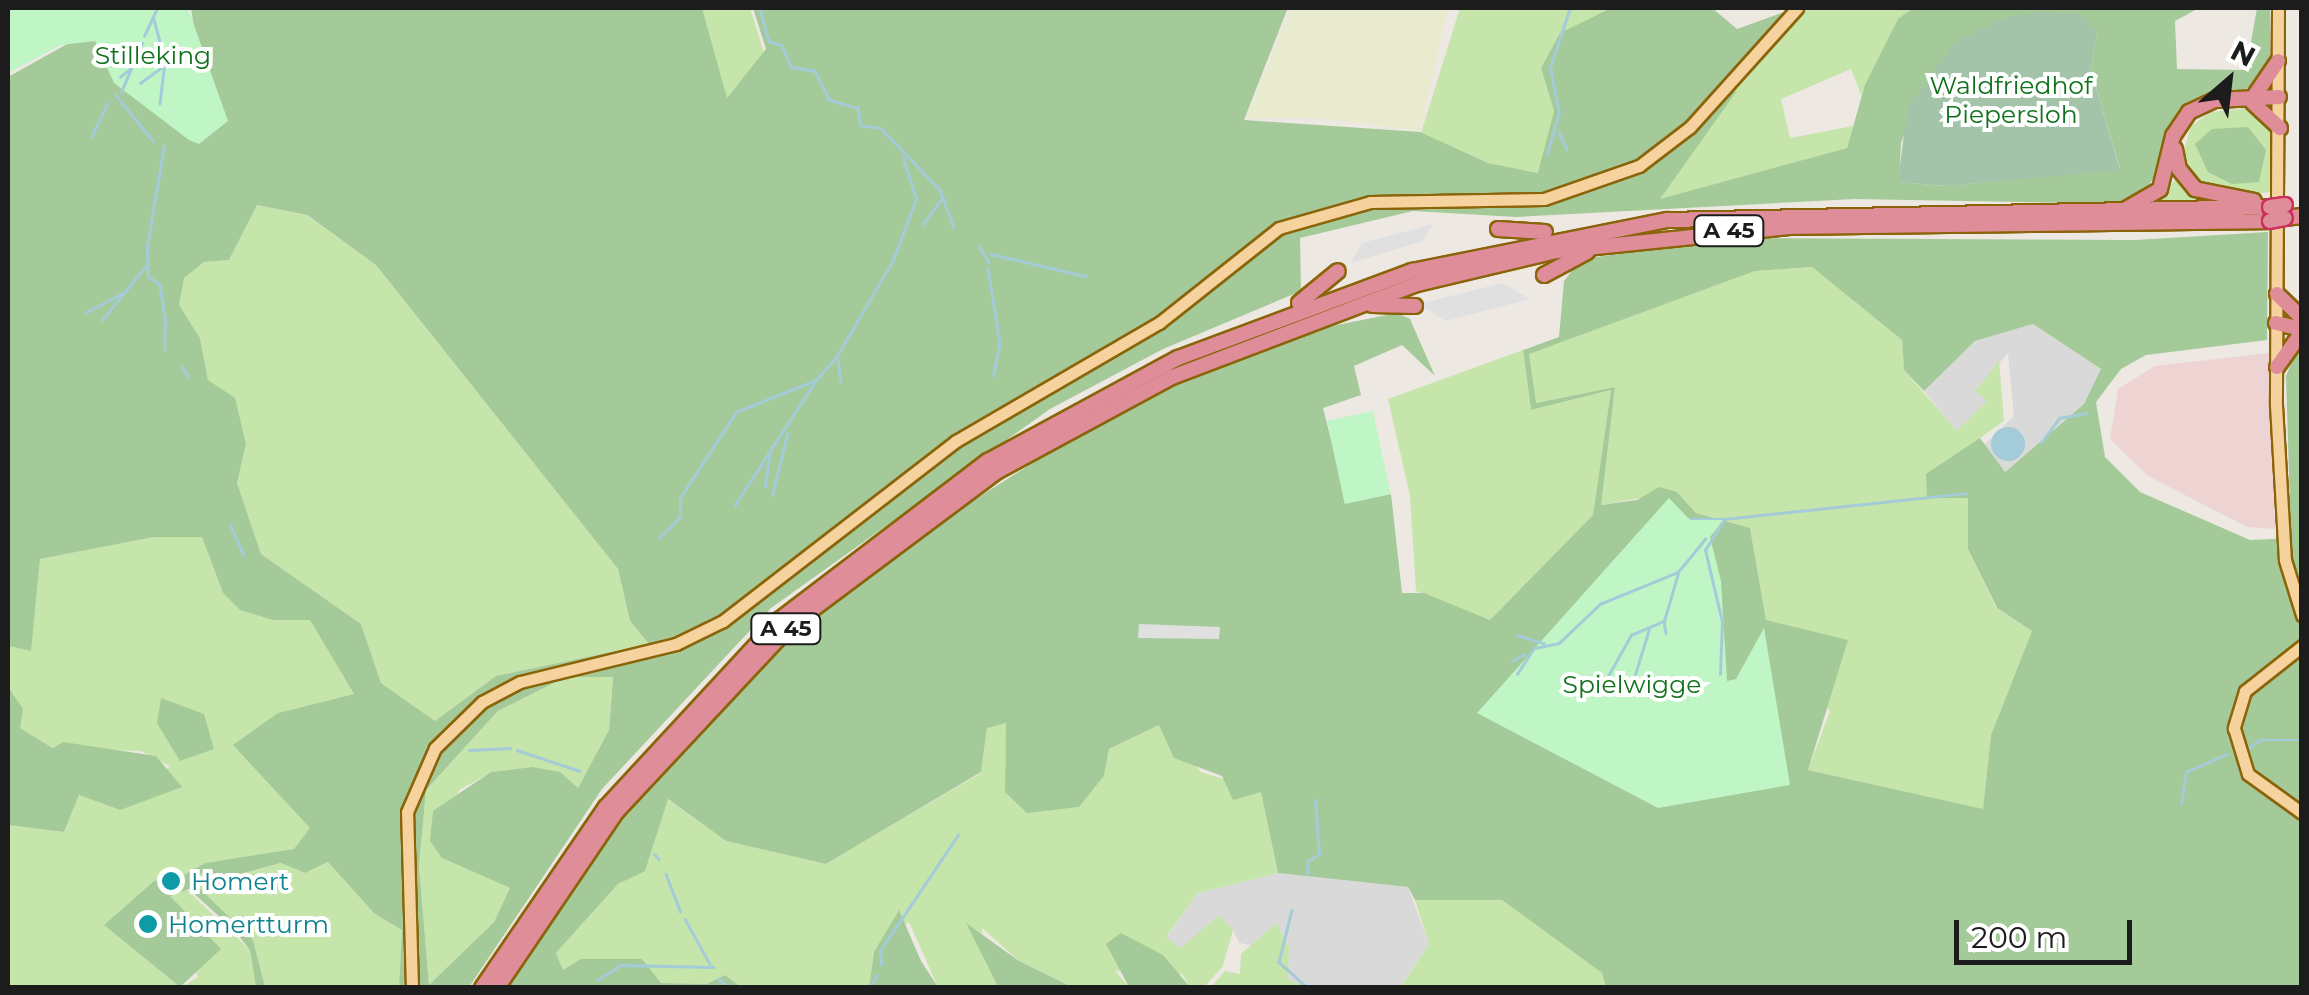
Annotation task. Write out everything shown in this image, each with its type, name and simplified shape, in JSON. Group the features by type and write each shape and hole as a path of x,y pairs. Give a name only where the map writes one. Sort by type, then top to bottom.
{"highway":[{"path":"2278,61 2254,99 2192,116 2179,135 2176,160 2203,194 2281,212 2302,224"},
{"path":"2085,214 2148,202 2189,112 2279,97"},
{"path":"2254,99 2280,128"},
{"name":"A 45","path":"482,988 606,808 716,681 793,609 988,460 1178,358 1272,318 1412,271 1586,233 1774,213 2281,212"},
{"name":"A 45","path":"497,988 617,812 802,616 924,521 1069,427 1328,314 1483,267 1615,243 1933,222 2281,212"},
{"path":"1498,229 1586,233"},
{"path":"1544,275 1615,243"},
{"path":"1272,318 1338,272"},
{"path":"2277,294 2302,319"},
{"path":"1328,314 1415,306"},
{"path":"2276,323 2302,319"},
{"path":"2276,323 2302,330 2276,366"}],"main road":[{"path":"412,988 407,812 435,748 482,702 520,682 676,644 723,620 956,441 1159,323 1278,228 1370,202 1544,199 1639,166 1690,127 1797,8"},
{"path":"2278,8 2276,366 2284,552 2302,614"},
{"path":"2302,646 2245,691 2234,728 2248,774 2302,814"}],"shaded area":[{"path":"1433,224 1423,241 1351,263 1362,243"},
{"path":"1502,283 1530,299 1446,321 1419,304"},
{"path":"2033,324 2102,370 2084,404 2004,472 1984,445 2014,416 2008,353 1975,391 1988,401 1957,432 1924,391 1975,341"},
{"path":"2269,353 2275,529 2247,527 2148,476 2110,439 2118,389 2155,366"},
{"path":"1139,624 1220,627 1219,639 1138,638"},
{"path":"1278,873 1408,887 1429,944 1400,987 1307,988 1288,979 1289,946 1276,923 1252,945 1239,943 1233,930 1180,948 1166,938 1198,893"}],"green space":[{"name":"Stilleking","path":"8,8 188,8 228,121 199,144 189,140 114,83 95,41 61,45 8,73"},
{"path":"191,8 702,8 727,98 766,49 753,8 1287,10 1244,120 1420,132 1488,163 1538,173 1554,111 1541,68 1560,33 1611,8 1712,8 1737,29 1795,8 1728,87 1736,92 1660,199 1847,148 1865,85 1898,19 1913,8 2199,8 2175,21 2177,69 2246,70 2257,8 2270,8 2270,56 2255,87 2208,96 2178,114 2161,167 2142,195 2121,204 1854,199 1516,217 1413,211 1300,238 1301,291 1163,349 1050,409 771,608 602,789 469,987 399,987 402,930 375,914 328,862 305,873 281,863 225,878 207,870 191,880 253,940 265,987 256,987 250,950 189,889 170,896 221,949 180,987 104,925 154,881 177,879 205,863 294,849 310,828 233,745 278,713 354,694 310,620 273,620 240,610 223,593 202,537 154,537 40,559 31,651 10,646 8,77 94,29 196,40","holes":["2097,32 2091,70 2120,169 1945,186 1899,182 1901,143 1919,95","257,205 307,215 376,265 618,569 630,621 649,644 496,676 435,721 381,683 361,624 261,554 237,483 246,444 235,398 208,380 200,338 179,305 184,278 204,262 229,260","566,677 613,677 609,730 578,788 560,772 532,767 491,772 433,811 430,841 442,858 510,888 494,922 429,985 419,866 426,790 498,711"]},
{"path":"702,8 750,8 764,53 726,99"},
{"path":"1292,8 1448,8 1420,131 1324,118 1246,118"},
{"path":"1460,8 1611,8 1560,33 1541,68 1554,111 1539,173 1488,163 1421,133"},
{"path":"1809,8 1913,8 1898,19 1862,97 1851,69 1781,99 1790,138 1853,126 1847,148 1658,200 1732,89"},
{"name":"Waldfriedhof Piepersloh","path":"2039,12 2080,14 2097,32 2091,70 2120,170 1945,186 1898,182 1907,109 1955,42 2004,18"},
{"path":"2246,108 2273,129 2271,192 2152,205 2175,180 2191,126 2211,112"},
{"path":"2248,127 2266,150 2259,182 2232,184 2208,172 2195,144 2212,129"},
{"path":"257,205 306,215 376,265 618,569 630,621 649,644 496,676 435,721 381,683 361,624 261,554 237,483 246,444 208,380 200,338 179,305 183,278 204,262 229,260"},
{"path":"2268,232 2267,340 2146,355 2121,369 2096,402 2105,457 2140,492 2250,540 2291,538 2286,376 2301,339 2301,987 1606,987 1602,973 1502,900 1415,900 1408,887 1278,873 1261,792 1233,800 1222,776 1174,758 1159,725 1109,749 1104,776 1079,807 1027,813 1005,792 1006,723 987,728 981,772 826,864 726,841 668,799 645,871 618,884 556,953 563,970 581,959 642,959 661,983 707,984 725,975 741,987 502,988 628,810 797,631 944,519 1072,438 1194,376 1327,327 1397,313 1410,319 1435,376 1402,345 1354,366 1361,395 1323,408 1346,499 1391,494 1402,593 1424,593 1490,620 1593,515 1611,390 1531,410 1523,350 1559,337 1564,281 1581,259 1739,238 2135,240","holes":["1812,267 1902,340 1904,370 1924,391 1975,341 2033,324 2101,369 2084,404 2005,472 1980,438 1926,474 1927,498 1968,498 1968,549 1997,608 2032,631 1991,735 1983,809 1808,770 1848,640 1766,620 1750,528 1696,513 1677,492 1659,487 1637,500 1601,505 1615,387 1536,403 1529,354 1755,271"]},
{"path":"1812,267 1902,340 1904,370 1957,431 1987,401 1975,391 1999,361 2004,421 1980,438 1968,549 1996,608 2032,631 1991,735 1983,810 1808,770 1830,711 1766,620 1750,528 1696,513 1677,492 1600,505 1615,387 1535,403 1528,354 1755,271"},
{"path":"1523,350 1531,410 1611,390 1593,515 1490,620 1416,591 1410,496 1388,399"},
{"path":"1373,411 1391,494 1345,504 1327,421"},
{"name":"Spielwigge","path":"1669,498 1688,518 1725,518 1710,537 1721,581 1727,681 1736,679 1764,628 1790,785 1658,808 1477,713"},
{"path":"154,537 202,537 223,593 272,620 310,619 354,694 278,713 266,781 311,828 294,850 205,863 177,879 155,881 104,925 180,987 8,988 8,825 64,832 79,795 120,810 170,766 141,751 54,748 19,728 8,687 8,560 30,651 40,559"},
{"path":"613,676 609,730 578,788 532,767 492,772 459,790 442,858 510,888 494,922 429,985 419,866 426,790 498,711 566,677"},
{"path":"8,687 23,709 20,728 53,748 63,742 156,756 182,787 120,810 79,795 64,832 8,825"},
{"path":"161,698 204,714 214,749 180,761 157,723"},
{"path":"1007,723 1005,767 1027,812 1079,807 1104,776 1109,749 1159,725 1201,772 1261,791 1278,873 1198,893 1166,937 1181,948 1219,915 1233,930 1223,966 1204,987 1190,987 1182,974 1115,971 1129,987 1072,987 1019,961 982,928 983,958 998,987 938,987 909,922 874,952 869,987 741,987 725,975 708,984 661,983 563,970 556,953 618,884 645,870 667,799 726,841 826,864 981,773 987,727"},
{"path":"329,862 375,914 402,930 399,987 265,987 253,940 191,880 207,870 225,878 282,863 305,873"},
{"path":"184,887 250,950 256,987 182,987 198,977 170,896"},
{"path":"1415,900 1502,900 1602,973 1606,987 1400,988 1429,944"},
{"path":"899,910 921,961 938,987 869,987 874,952"},
{"path":"966,923 1019,961 1072,987 998,987"},
{"path":"1276,923 1289,946 1288,979 1307,987 1211,987 1225,971 1240,974 1241,954"},
{"path":"1121,933 1163,955 1190,987 1129,987 1106,944"}],"water":[{"path":"2008,427 2020,432 2025,444 2020,456 2008,461 1996,456 1991,444 1996,432"}],"waterway":[{"path":"144,36 157,8"},
{"path":"760,8 769,41 782,45 791,67 815,71 830,100 858,108 861,125 881,128 940,190 954,228"},
{"path":"1547,154 1559,113 1550,68 1570,8"},
{"path":"154,19 165,61 160,104"},
{"path":"121,92 142,43"},
{"path":"140,83 163,66"},
{"path":"120,77 130,69"},
{"path":"116,95 153,141"},
{"path":"91,137 107,104"},
{"path":"1559,132 1567,149"},
{"path":"164,145 147,247 148,277 159,284 165,320 164,350"},
{"path":"659,538 680,517 680,498 736,412 816,380 837,356 893,260 916,199 903,158"},
{"path":"922,225 942,198"},
{"path":"979,245 989,262"},
{"path":"991,254 1085,276"},
{"path":"102,320 148,263"},
{"path":"988,268 1000,343 994,375"},
{"path":"85,313 123,293"},
{"path":"838,359 841,382"},
{"path":"182,367 188,376"},
{"path":"735,505 814,383"},
{"path":"2041,443 2059,418 2087,413"},
{"path":"772,496 787,434"},
{"path":"765,487 769,454"},
{"path":"1720,674 1722,622 1705,550 1724,519 1966,493"},
{"path":"1690,519 1724,519"},
{"path":"230,524 244,555"},
{"path":"1517,674 1534,648 1559,643 1600,604 1678,572 1705,539"},
{"path":"1608,676 1631,635 1664,621 1678,573"},
{"path":"1664,621 1666,633"},
{"path":"1634,678 1649,629"},
{"path":"1517,635 1544,643"},
{"path":"1512,661 1523,655"},
{"path":"2246,750 2260,740 2302,740"},
{"path":"469,750 510,748"},
{"path":"517,750 580,771"},
{"path":"2181,804 2186,772 2227,754"},
{"path":"1307,874 1308,861 1319,854 1315,800"},
{"path":"881,965 880,951 958,835"},
{"path":"654,854 659,859"},
{"path":"666,874 680,911"},
{"path":"1292,910 1279,962 1308,988"},
{"path":"685,919 710,964"},
{"path":"597,980 621,965 713,967"},
{"path":"869,988 877,975"},
{"path":"719,979 731,988"}],"place":[{"name":"Homert","path":"171,881"},
{"name":"Homertturm","path":"148,924"}]}
